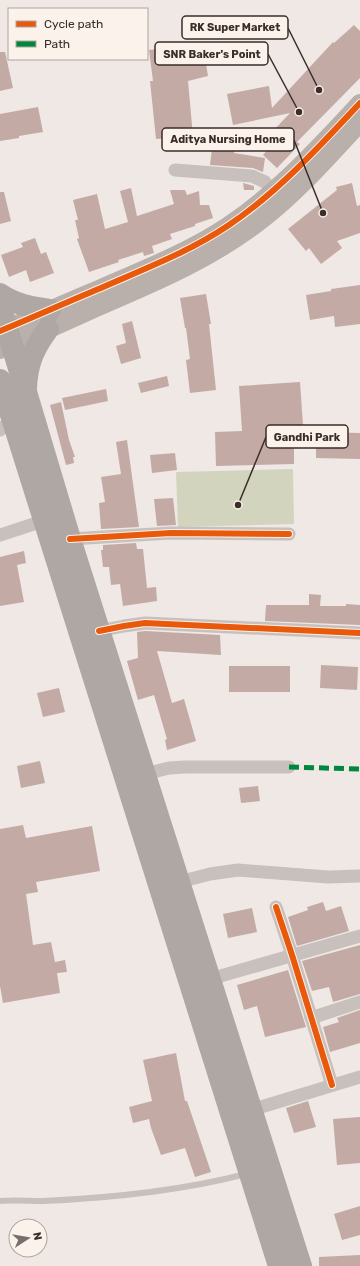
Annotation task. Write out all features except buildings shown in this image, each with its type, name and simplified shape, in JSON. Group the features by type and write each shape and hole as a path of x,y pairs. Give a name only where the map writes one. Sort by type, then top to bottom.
{"highway":[{"path":"0,294 49,319 30,361 26,378 26,396"},
{"path":"0,305 4,338 26,396 99,631 301,1266"},
{"path":"0,380 6,425 44,520 279,1266"}],"street":[{"path":"277,197 327,138 360,103"},
{"path":"4,338 193,255 228,225 253,207 277,197 310,177 360,123"},
{"path":"175,170 252,176 265,182 277,197"},
{"path":"0,535 44,520"},
{"path":"70,539 171,533 289,534"},
{"path":"99,631 145,623 360,633"},
{"path":"145,774 169,768 185,767 288,767"},
{"path":"179,882 210,874 238,870 328,877 360,876"},
{"path":"276,907 332,1085"},
{"path":"210,979 360,936"},
{"path":"311,1018 360,1002"},
{"path":"251,1110 360,1077"}],"lane":[{"path":"0,1201 42,1201 120,1196 215,1182 250,1173"}],"green space":[{"path":"293,469 294,524 178,527 176,472"}],"marked path":[{"path":"289,767 360,769"}],"cycle path":[{"path":"0,331 150,267 214,235 265,198 298,168 360,103"},
{"path":"70,539 171,533 289,534"},
{"path":"99,631 145,623 360,633"},
{"path":"276,907 332,1085"}],"place":[{"name":"RK Super Market","path":"319,90"},
{"name":"SNR Baker's Point","path":"299,112"},
{"name":"Aditya Nursing Home","path":"323,213"},
{"name":"Gandhi Park","path":"238,505"}]}
